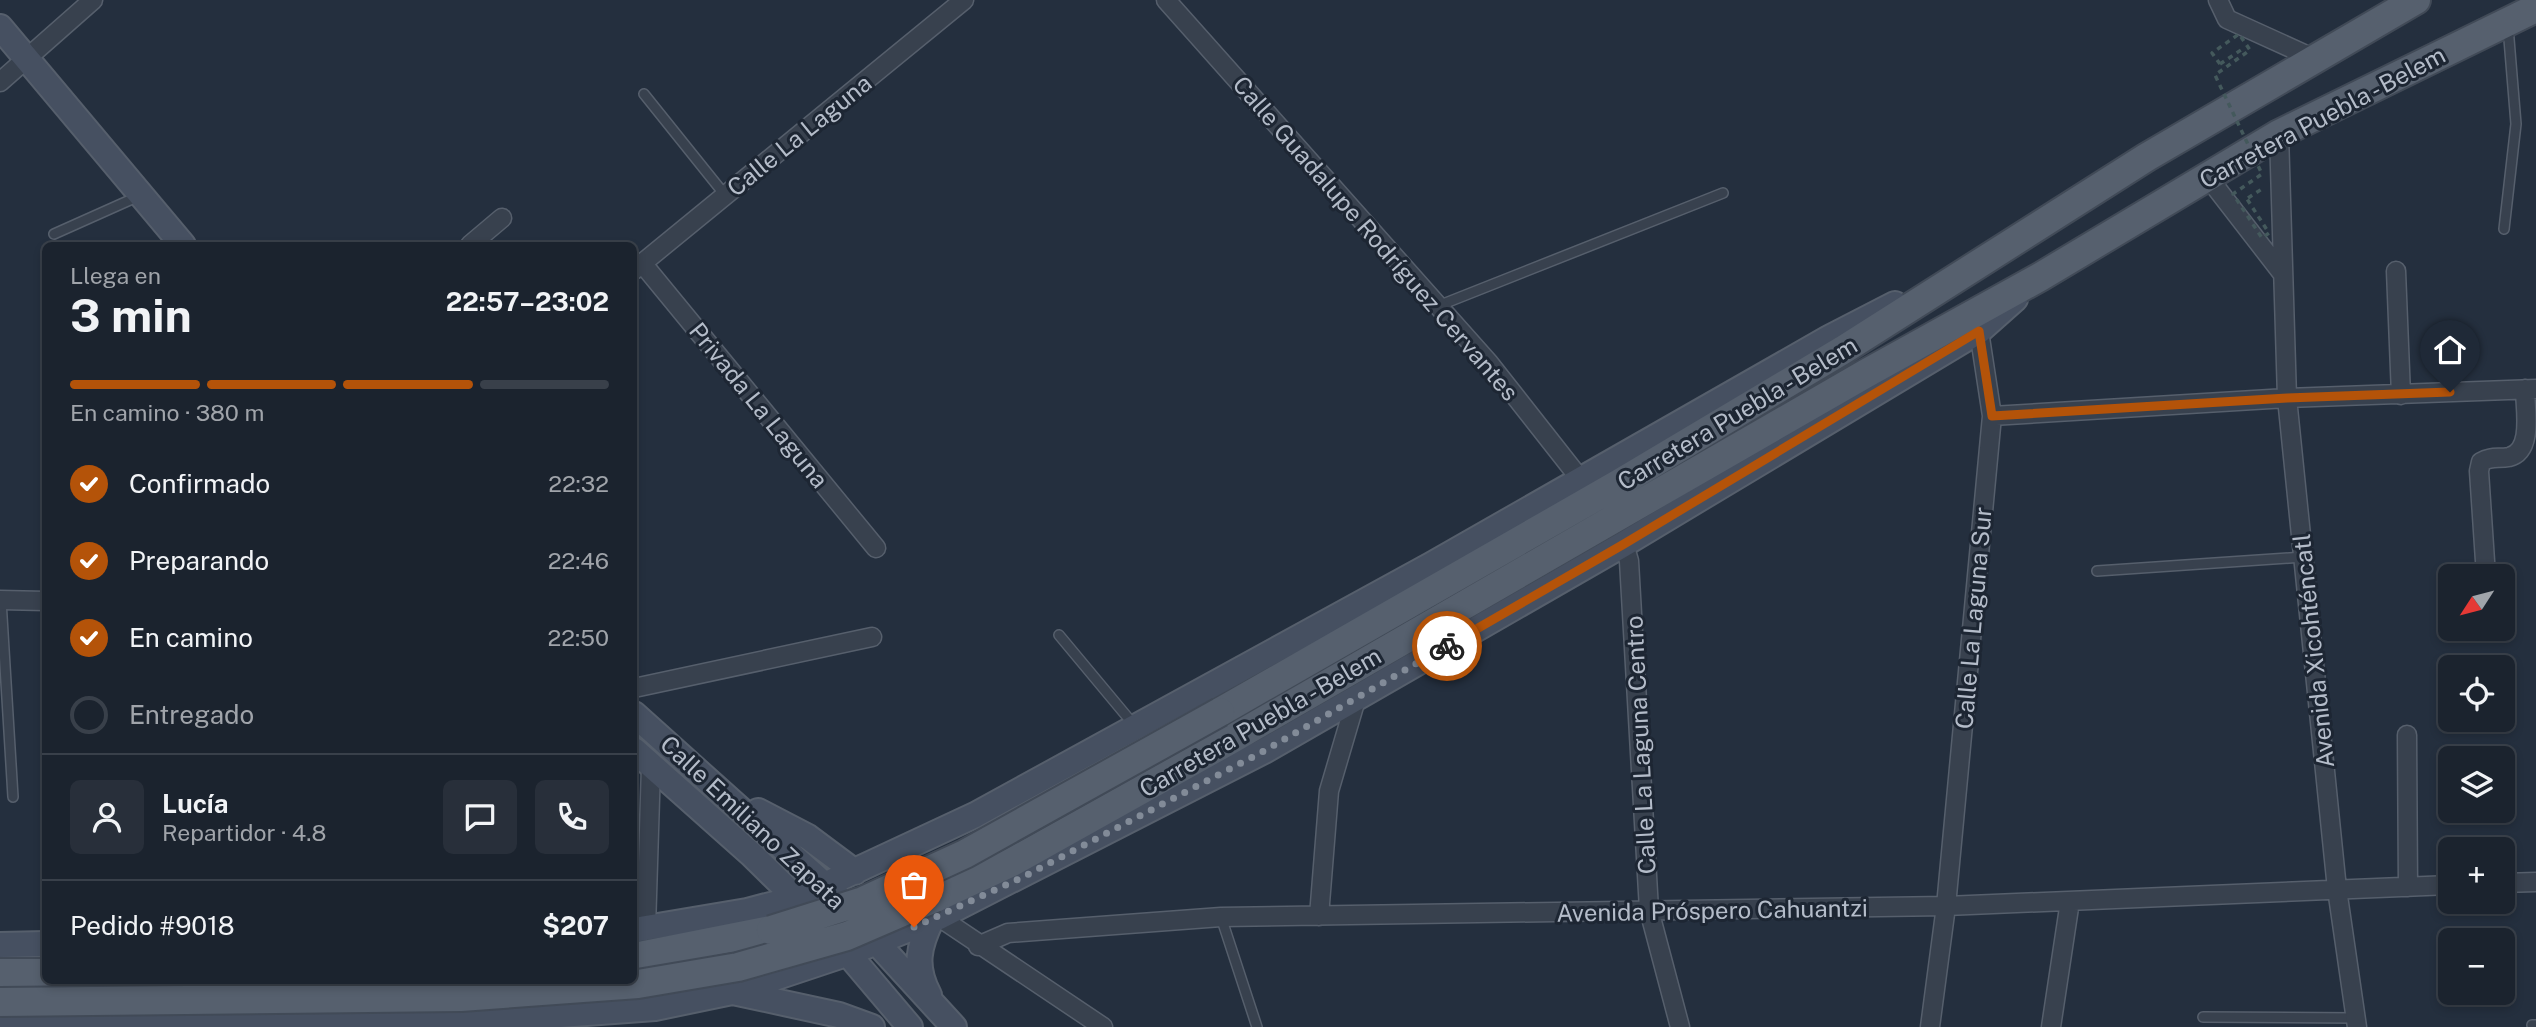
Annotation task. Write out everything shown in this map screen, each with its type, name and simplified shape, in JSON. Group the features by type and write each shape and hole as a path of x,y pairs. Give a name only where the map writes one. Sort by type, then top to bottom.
{"main road":[{"name":"Carretera Puebla - Belem","path":"637,956 716,942 802,921 863,901 965,854 1619,483 1843,350 2147,157 2416,0"},
{"name":"Carretera Puebla - Belem","path":"0,1002 238,1002 551,992 638,984 738,967 847,936 1012,862 1232,739 1865,374 2040,277 2279,134 2536,8"},
{"path":"0,973 42,973"}],"street":[{"path":"0,82 93,0"},
{"name":"Calle La Laguna","path":"638,266 964,0"},
{"name":"Calle Guadalupe Rodríguez Cervantes","path":"1166,0 1489,363 1581,480"},
{"path":"2218,0 2227,19 2315,59"},
{"path":"0,27 180,242"},
{"name":"Avenida Xicohténcatl","path":"2279,134 2281,274 2287,398 2337,889 2357,1022"},
{"path":"2207,176 2281,274"},
{"path":"474,242 502,218"},
{"name":"Carretera Puebla - Belem","path":"640,929 747,911 797,898 975,815 1137,728 1829,338 2004,248"},
{"name":"Privada La Laguna","path":"638,266 876,548"},
{"path":"2396,271 2401,395"},
{"name":"Carretera Puebla - Belem","path":"0,1025 505,1019 603,1014 655,1017 849,953 936,918 1021,878 1264,751 1624,544 1979,331 2040,277"},
{"name":"Calle La Laguna Sur","path":"1930,1027 1946,906 1992,416 1979,331"},
{"path":"1992,416 2287,398 2530,389 2525,444 2520,452 2509,457 2489,457 2481,462 2479,471 2485,564"},
{"name":"Calle La Laguna Centro","path":"1624,544 1629,561 1649,910 1680,1027"},
{"path":"0,600 42,601"},
{"path":"637,687 872,638"},
{"path":"1319,916 1329,791 1357,696"},
{"name":"Calle Emiliano Zapata","path":"637,717 828,885 954,1027"},
{"path":"2407,735 2408,887"},
{"path":"640,929 642,758"},
{"name":"Calle Emiliano Zapata","path":"642,758 751,853 797,898 849,953 910,1027"},
{"path":"720,791 808,837 855,872"},
{"path":"747,911 758,895 760,875 751,853"},
{"path":"2515,883 2536,882"},
{"name":"Avenida Próspero Cahuantzi","path":"978,946 1008,933 1221,917 1946,906 2438,886"},
{"path":"2051,1027 2070,901"},
{"path":"934,1005 919,977 918,955 936,918 1103,1027"},
{"path":"0,945 42,944"},
{"path":"732,992 839,1015 872,1027"}],"lane":[{"path":"2504,229 2516,124 2507,22"},
{"path":"644,94 725,195"},
{"path":"1437,307 1723,193"},
{"path":"54,234 141,195"},
{"path":"2097,571 2303,557"},
{"path":"0,600 13,797"},
{"path":"1059,635 1137,728"},
{"path":"1221,917 1257,1027"},
{"path":"2203,1017 2357,1022"}],"path":[{"path":"2247,199 2269,233 2262,238 2233,194 2262,174 2215,75 2250,50 2239,34 2212,53 2220,64 2263,35"}],"way so far":[{"path":"914,927 1021,878 1264,751 1447,646"}],"route":[{"path":"1447,646 1624,544 1979,331 1992,416 2287,398 2450,392"}]}
